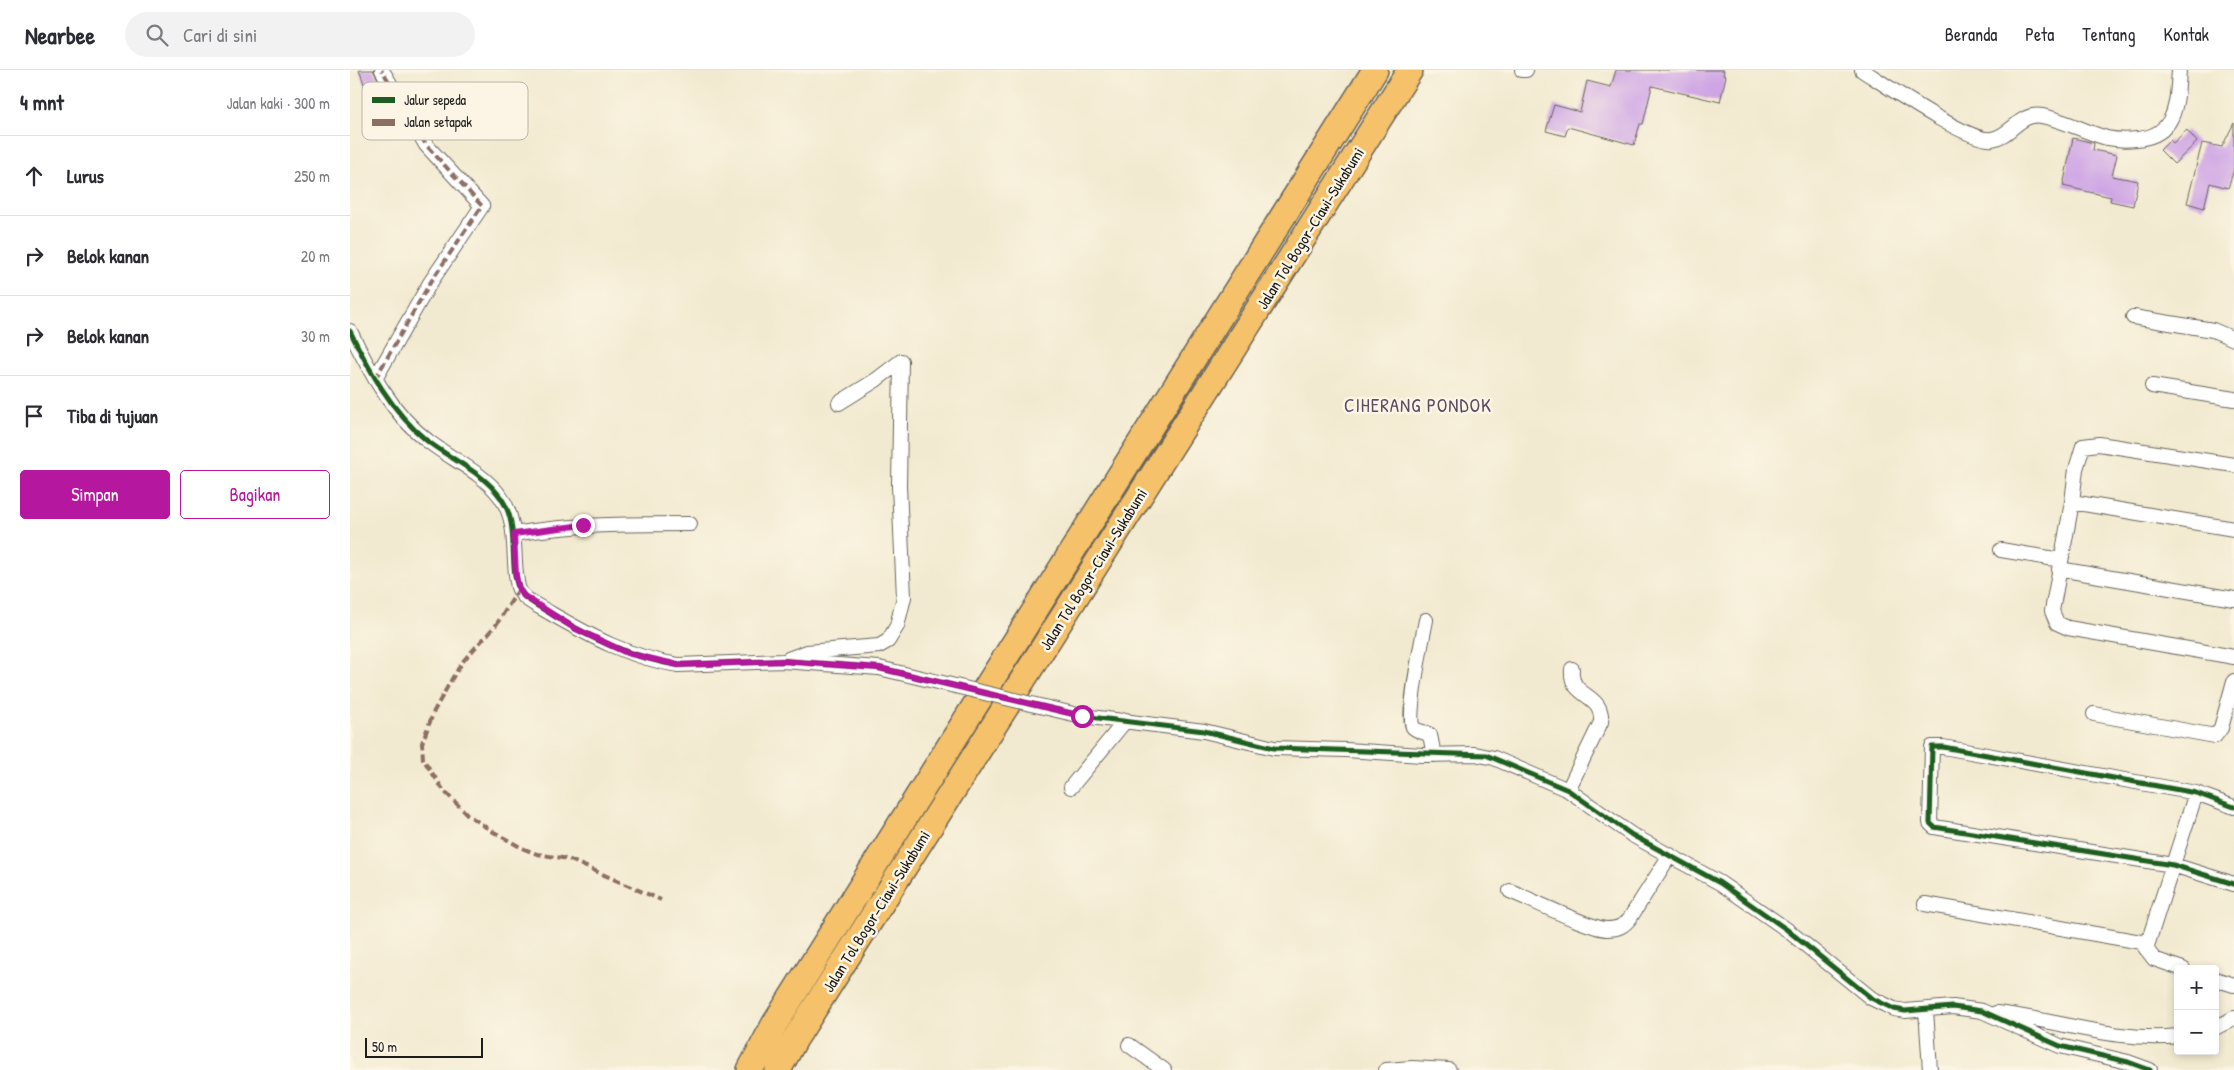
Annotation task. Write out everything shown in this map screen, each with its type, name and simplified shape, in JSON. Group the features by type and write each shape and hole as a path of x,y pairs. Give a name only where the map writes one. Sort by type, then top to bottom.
{"highway":[{"name":"Jalan Tol Bogor–Ciawi–Sukabumi","path":"750,1070 774,1025 1375,70"},
{"name":"Jalan Tol Bogor–Ciawi–Sukabumi","path":"778,1070 795,1039 1410,70"}],"street":[{"path":"382,70 389,82"},
{"path":"1862,70 1915,104 1981,138 1992,139 1999,137 2021,119 2034,115 2047,117 2107,138 2128,140 2152,136 2168,126 2175,109 2179,70"},
{"path":"375,379 430,282 482,206 423,140"},
{"path":"2133,317 2213,330 2234,339"},
{"path":"350,331 375,379 401,414 420,435 469,468 492,488 509,511 514,534 514,567 519,590 528,600 590,636 627,653 678,665 783,661 879,668 1082,716 1126,720 1204,732 1274,748 1434,755 1486,755 1568,790 1632,835 1720,883 1763,912 1872,998 1894,1009 1905,1011 1953,1008 2026,1016 2135,1038 2174,1036"},
{"path":"783,661 807,652 878,646 888,641 897,626 902,611 904,598 899,486 901,361 876,380 838,403"},
{"path":"2152,386 2234,399"},
{"path":"2234,465 2099,444 2087,444 2080,450 2052,611 2057,623 2062,626 2234,657"},
{"path":"2072,502 2234,529"},
{"path":"514,534 563,526 690,524"},
{"path":"2001,550 2060,565 2234,599"},
{"path":"1426,620 1416,674 1411,721 1416,729 1430,735 1434,755"},
{"path":"1568,790 1601,722 1602,712 1598,703 1577,689 1572,677 1572,669"},
{"path":"2094,714 2215,736 2221,728 2234,681"},
{"path":"1071,786 1126,720"},
{"path":"2234,807 2196,793 1943,746 1932,747 1930,823 1934,826 2173,865 2234,884"},
{"path":"2146,949 2196,793"},
{"path":"1510,891 1590,925 1605,930 1616,929 1624,926 1630,918 1670,855"},
{"path":"1926,904 2141,942 2154,960 2174,966"},
{"path":"2219,980 2234,985"},
{"path":"1926,1010 1930,1070"},
{"path":"1982,1011 2060,1046 2112,1065 2150,1070"},
{"path":"2219,1026 2234,1018"},
{"path":"1129,1045 1164,1070"},
{"path":"1386,1070 1435,1068 1449,1070"}],"building":[{"path":"359,70 373,70 379,81 376,82 364,82"},
{"path":"1616,70 1724,70 1723,75 1726,76 1720,102 1652,86 1643,124 1640,124 1634,145 1568,127 1565,136 1546,131 1554,105 1580,112 1587,81 1611,87"},
{"path":"2234,123 2234,169 2228,188 2210,183 2204,208 2187,203 2202,143 2222,147"},
{"path":"2187,130 2197,142 2174,164 2160,150 2170,140 2173,143"},
{"path":"2073,138 2094,143 2093,150 2117,155 2112,176 2138,181 2133,206 2110,201 2111,197 2063,186"}],"marked path":[{"path":"382,70 389,82"},
{"path":"375,379 430,283 482,206 423,140"},
{"path":"519,589 496,625 464,660 453,677 434,711 422,743 423,759 444,791 468,815 490,830 522,848 537,854 568,859 661,900"}],"cycle path":[{"path":"350,331 382,390 402,417 426,440 485,480 501,498 511,523 515,574 518,586 524,596 534,604 598,640 645,658 678,665 783,661 879,668 1082,716 1204,731 1274,748 1486,755 1568,790 1632,835 1720,883 1786,929 1871,998 1894,1009 1905,1011 1953,1007 1982,1011 2060,1046 2128,1062 2150,1070"},
{"path":"2234,807 2196,793 1943,747 1932,747 1930,823 1934,827 2173,865 2234,884"}],"district":[{"name":"CIHERANG PONDOK","path":"1418,405"}],"route":[{"path":"583,525 547,528 514,534 514,567 519,590 528,600 574,628 627,653 661,663 678,665 783,661 879,668 1082,716"}]}
